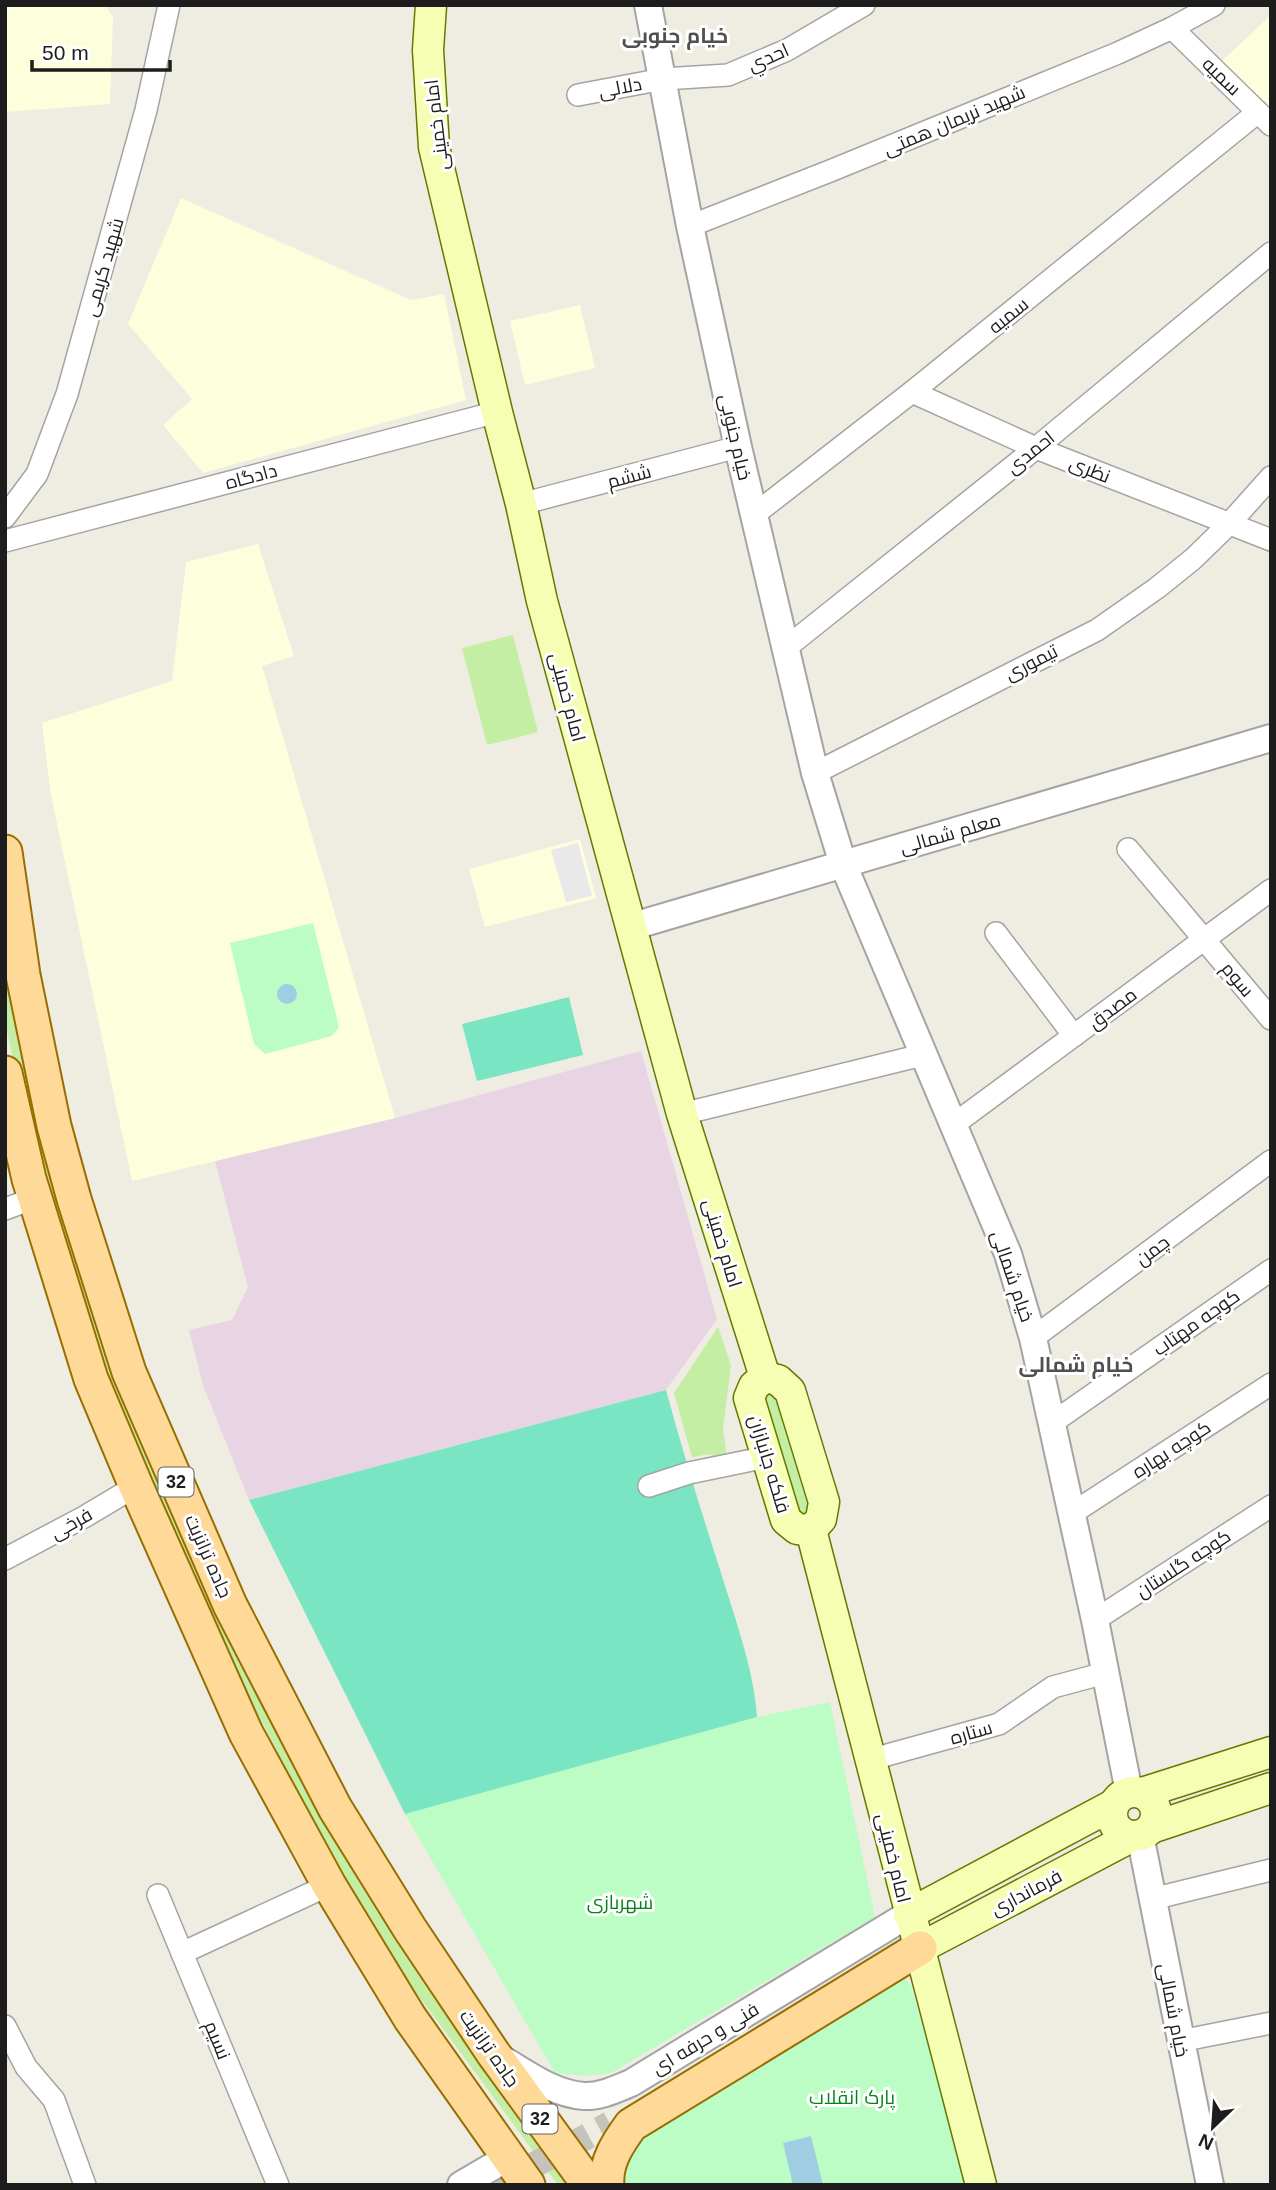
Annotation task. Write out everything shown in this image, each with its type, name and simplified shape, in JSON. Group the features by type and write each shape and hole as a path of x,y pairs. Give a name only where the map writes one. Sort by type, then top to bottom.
{"main road":[{"name":"امام خمینی","path":"431,5 428,50 434,147 542,601 682,1114 765,1377"},
{"name":"جاده ترانزیت","path":"5,852 23,975 54,1126 78,1211 137,1392 230,1605 335,1808 410,1929 492,2053 589,2185"},
{"name":"جاده ترانزیت","path":"5,1073 20,1203 136,1486 246,1733 329,1885 410,2018 528,2185"},
{"name":"فلکه جانبازان","path":"765,1377 778,1380 790,1391 824,1502 821,1519 811,1530 797,1529 786,1520 749,1398 754,1387 765,1377"},
{"name":"امام خمینی","path":"811,1530 981,2185"},
{"name":"فرمانداری","path":"914,1932 1128,1797 1265,1754"},
{"path":"1265,1754 1270,1788"},
{"name":"فرمانداری","path":"914,1932 1141,1833 1270,1788"},
{"path":"1128,1797 1148,1797 1155,1808 1156,1815 1141,1833 1126,1835 1115,1826 1112,1819 1128,1797"},
{"path":"607,2185 609,2162 631,2125 914,1932"}],"street":[{"name":"شهید کریمی","path":"5,517 37,474 67,394 146,110 169,5"},
{"name":"خیام جنوبی","path":"648,5 690,226 738,447 815,773 843,864"},
{"name":"احدي","path":"663,79 728,75 787,50 864,5"},
{"name":"شهید نریمان همتی","path":"690,226 830,172 1172,28 1210,6"},
{"name":"سمیه","path":"1172,28 1264,119"},
{"name":"دلالی","path":"578,95 663,79"},
{"name":"سميه","path":"755,514 1264,119"},
{"name":"احمدی","path":"787,647 1271,253"},
{"name":"نظری","path":"912,392 1036,447 1271,540"},
{"name":"دادگاه","path":"5,541 497,412"},
{"name":"ششم","path":"521,504 738,447"},
{"name":"تیموری","path":"815,773 1097,629 1157,588 1193,559 1230,524 1271,477"},
{"name":"معلم شمالی","path":"629,927 1271,738"},
{"name":"سوم","path":"1128,849 1271,1019"},
{"name":"خیام شمالی","path":"843,864 1008,1254 1033,1338 1052,1423 1095,1620 1128,1797"},
{"name":"مصدق","path":"953,1125 1271,890"},
{"path":"996,933 1074,1036"},
{"path":"682,1114 922,1055"},
{"name":"چمن","path":"1033,1338 1271,1161"},
{"name":"کوچه مهتاب","path":"1052,1423 1271,1270"},
{"name":"کوچه بهاره","path":"1072,1514 1271,1384"},
{"path":"649,1486 689,1473 767,1457"},
{"name":"فرخی","path":"5,1559 136,1486"},
{"name":"کوچه گلستان","path":"1095,1620 1271,1506"},
{"name":"ستاره","path":"869,1760 999,1724 1053,1687 1105,1673"},
{"name":"خیام شمالی","path":"1141,1833 1210,2185"},
{"path":"1152,1899 1271,1870"},
{"path":"182,1953 329,1885"},
{"name":"نسيم","path":"158,1895 278,2185"},
{"name":"فنی و حرفه ای","path":"492,2053 548,2087 584,2096 607,2092 631,2083 914,1932"},
{"path":"610,2124 914,1932"},
{"path":"1180,2041 1271,2023"},
{"path":"5,2026 26,2067 54,2100 85,2185"},
{"path":"461,2185 507,2158"}],"shaded area":[{"path":"5,5 105,5 113,17 110,104 5,112"},
{"path":"1271,15 1271,111 1222,61"},
{"path":"181,198 411,300 444,294 466,400 203,473 163,425 192,399 128,324"},
{"path":"580,305 595,368 525,385 510,321"},
{"path":"258,544 294,656 262,666 395,1118 132,1181 51,795 42,723 172,681 186,562"},
{"path":"580,839 596,898 485,927 469,869"},
{"path":"578,843 592,896 566,902 551,850"},
{"path":"641,1051 717,1319 666,1390 249,1500 203,1385 189,1330 232,1320 248,1287 215,1161 395,1118"}],"green space":[{"path":"513,635 538,732 487,745 462,648"},
{"path":"313,923 339,1027 332,1036 265,1054 254,1044 230,943"},
{"path":"5,967 132,1418 174,1516 298,1768 364,1889 451,2020 573,2185 558,2185 410,1984 327,1848 217,1636 141,1472 79,1294 20,1094 5,1021"},
{"path":"569,997 583,1055 477,1081 462,1024"},
{"path":"718,1327 731,1365 723,1429 727,1458 716,1461 711,1454 692,1457 674,1393"},
{"path":"776,1385 819,1503 798,1524 758,1390"},
{"path":"666,1390 744,1646 757,1717 405,1814 249,1500"},
{"name":"شهربازی","path":"830,1702 875,1917 611,2073 584,2076 555,2073 405,1814 757,1717"},
{"name":"پارک انقلاب","path":"903,1976 911,1986 968,2185 618,2185 630,2141"}],"water":[{"path":"283,984 291,984 297,994 291,1004 283,1004 277,998 277,990"},
{"path":"811,2136 823,2185 793,2185 783,2143"}],"tunnel":[{"path":"497,2185 610,2124"}],"district":[{"name":"خیام جنوبی","path":"675,36"},
{"name":"خیام شمالی","path":"1076,1365"}]}
